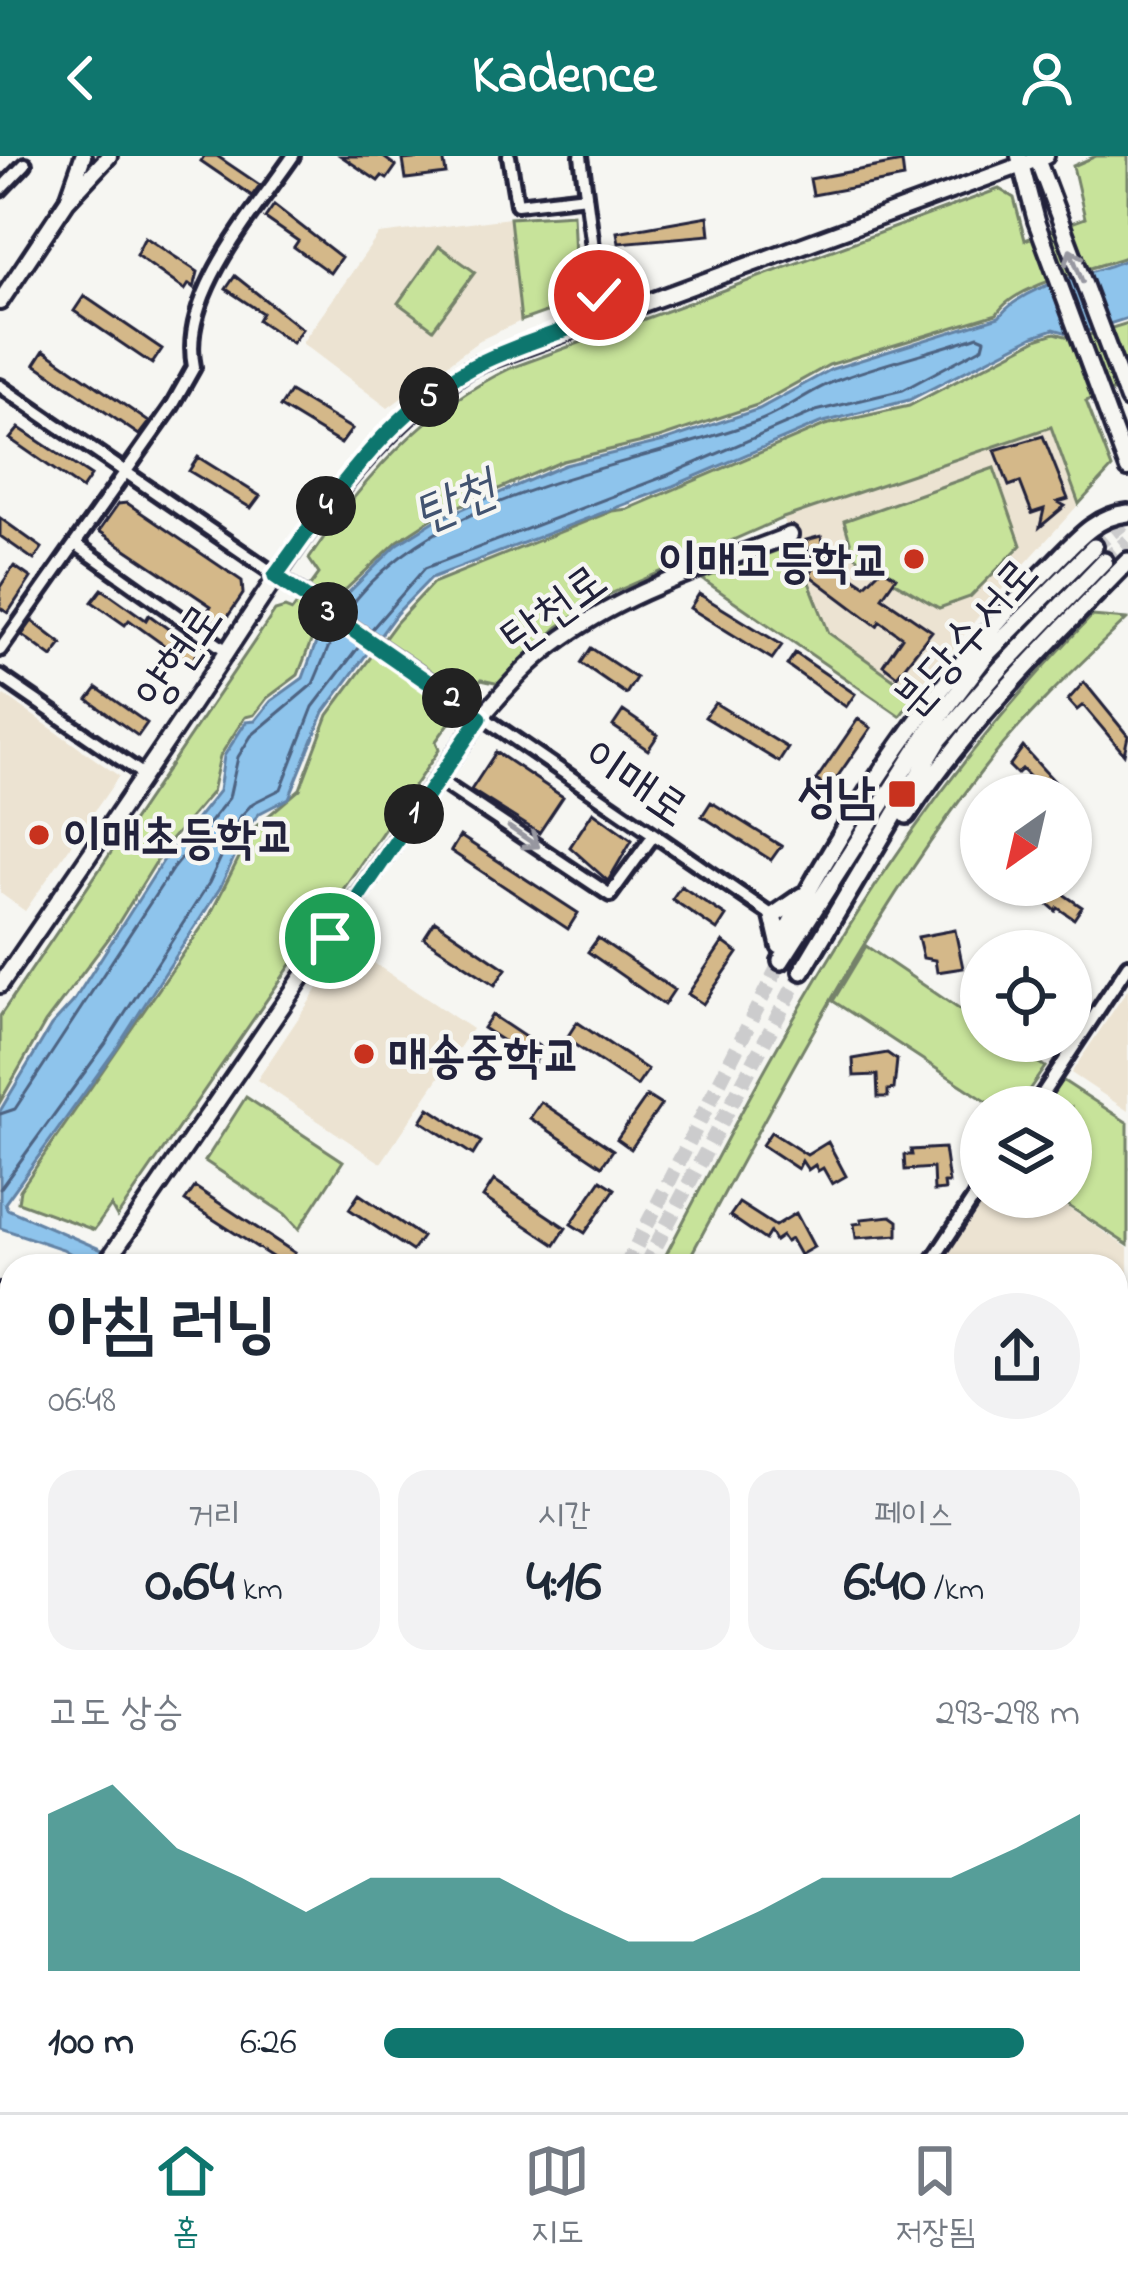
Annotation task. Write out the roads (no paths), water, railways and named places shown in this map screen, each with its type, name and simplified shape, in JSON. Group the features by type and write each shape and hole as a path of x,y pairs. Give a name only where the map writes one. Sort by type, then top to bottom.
{"highway":[{"path":"779,958 808,890 886,765 1002,614 1094,525 1128,513"},
{"name":"분당수서로","path":"779,958 977,668 1099,554 940,740 802,971"},
{"path":"833,921 946,755 1039,650 1128,565"},
{"path":"779,958 773,916 808,890"}],"main road":[{"path":"67,201 83,156"},
{"path":"0,302 67,201 109,156"},
{"path":"1040,158 1056,213 1127,398"},
{"name":"양현로","path":"0,986 275,576 363,460 419,405 474,366 1019,161 1040,158"},
{"path":"1019,161 1036,221 1128,469"},
{"path":"0,280 22,269"},
{"name":"탄천로","path":"112,1254 480,718 535,660 596,615 644,590 790,536"}],"street":[{"path":"0,650 172,406 194,367 191,355 204,285 293,156"},
{"path":"509,156 517,204 586,196"},
{"path":"581,156 602,316"},
{"path":"0,190 25,164"},
{"path":"0,386 275,576"},
{"path":"77,545 227,651"},
{"name":"이매로","path":"275,576 773,916"},
{"path":"0,676 144,775"},
{"path":"438,779 610,895 652,836"},
{"path":"1048,1086 1128,964"},
{"path":"937,1254 961,1218"}],"water":[{"name":"탄천","path":"1128,259 1128,318 1075,335 1054,329 1034,336 909,400 820,423 673,486 431,578 396,614 324,712 289,798 260,813 249,825 220,888 116,1049 5,1203 7,1209 111,1254 71,1254 0,1228 0,1111 51,1026 73,1002 163,861 219,791 224,756 246,722 255,721 271,701 303,678 320,632 341,600 398,544 436,520 565,465 664,441 759,409 832,369 999,317 1025,295"}],"tunnel":[{"path":"1094,547 1128,519"},
{"path":"1104,561 1128,541"},
{"path":"632,1254 781,961"},
{"path":"651,1254 802,971"}],"place":[{"name":"이매고등학교","path":"914,559"},
{"name":"성남","path":"902,794"},
{"name":"이매초등학교","path":"39,835"},
{"name":"매송중학교","path":"364,1054"}]}
